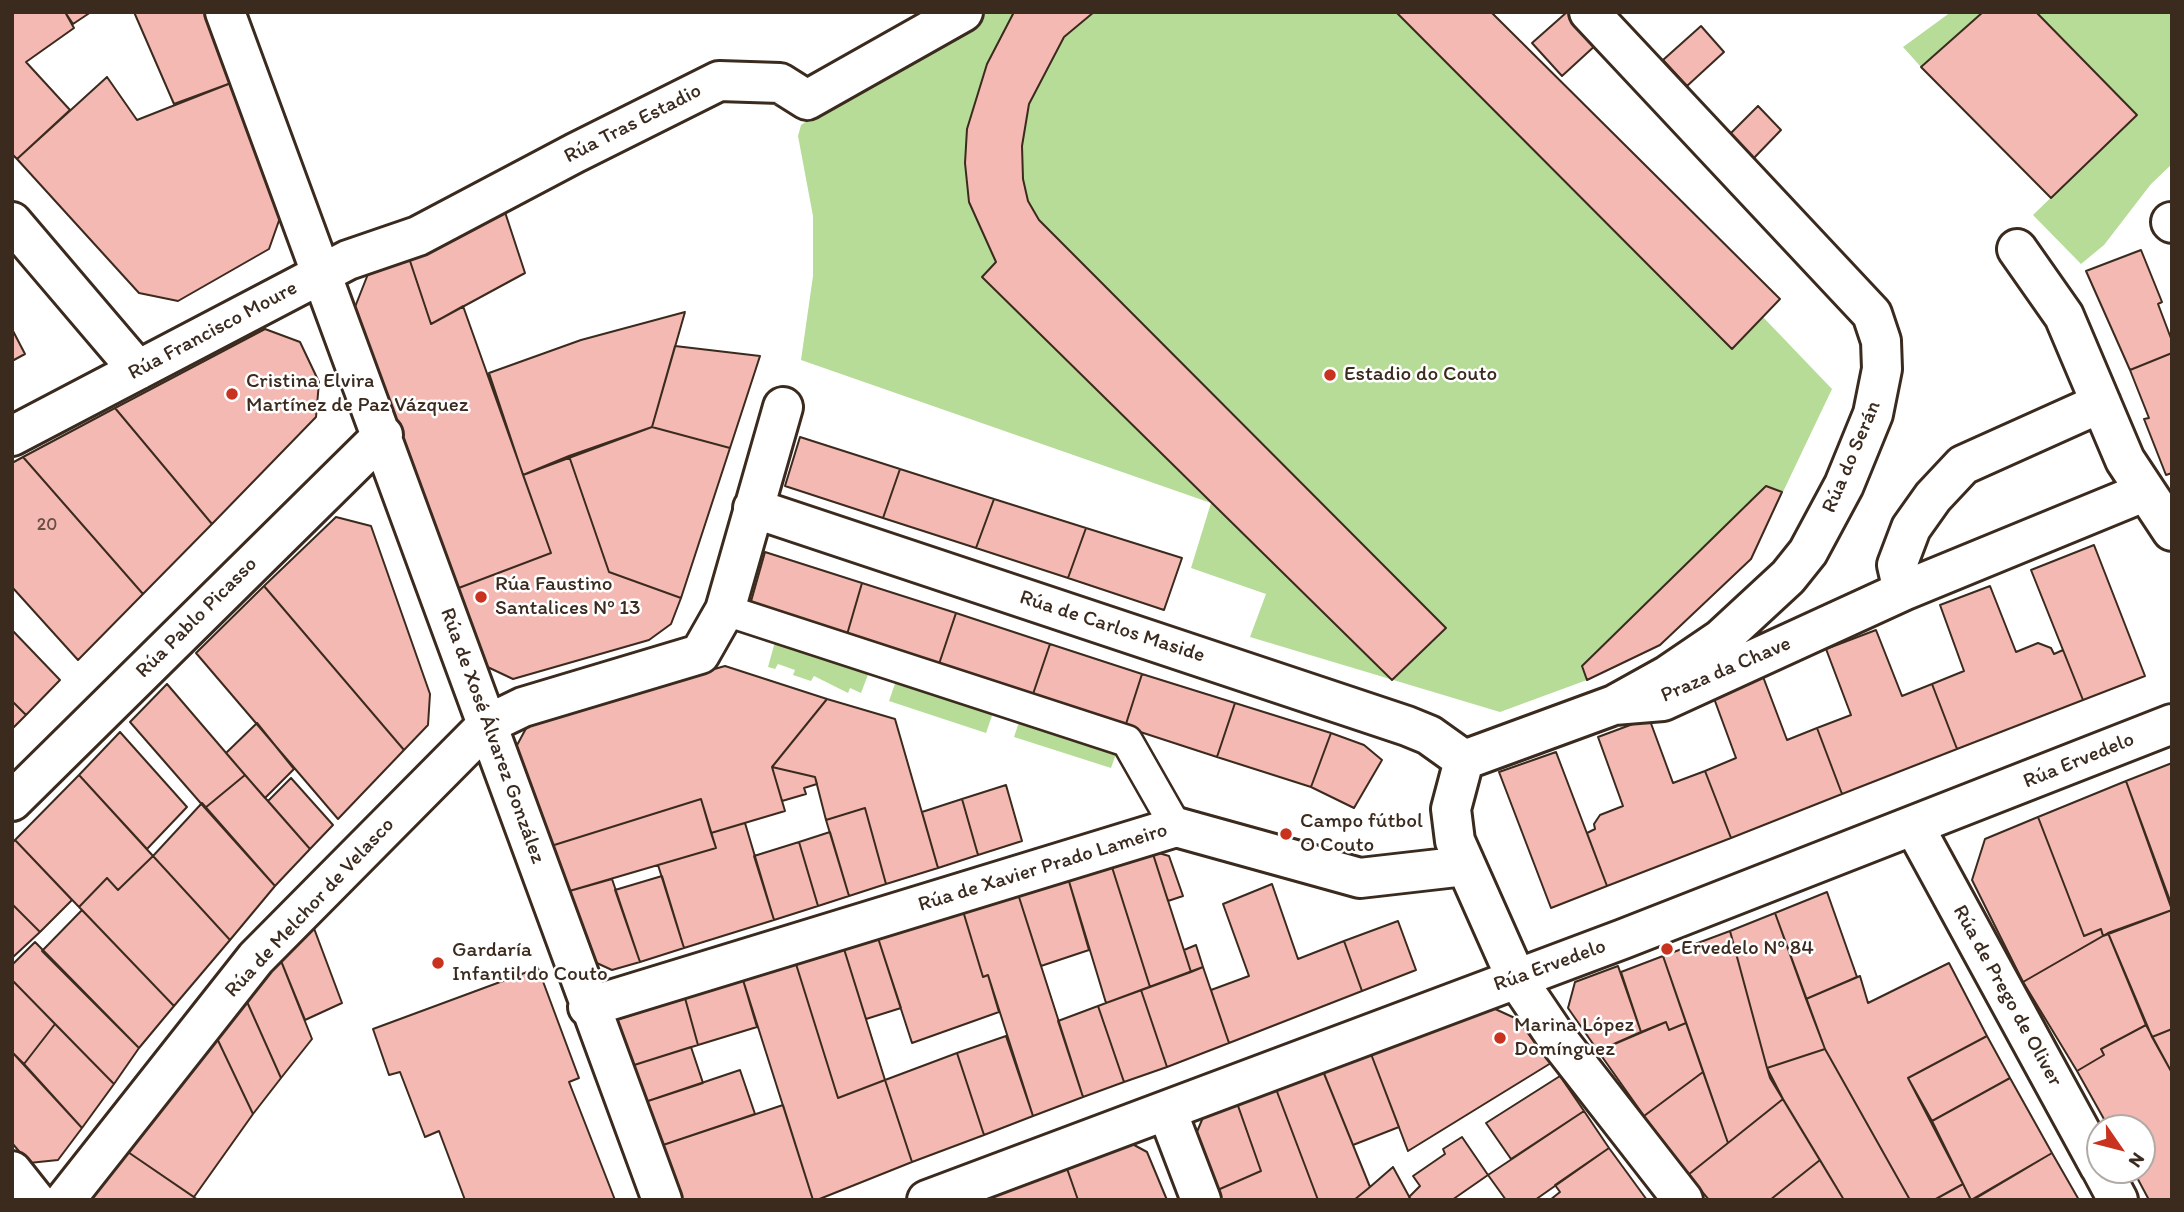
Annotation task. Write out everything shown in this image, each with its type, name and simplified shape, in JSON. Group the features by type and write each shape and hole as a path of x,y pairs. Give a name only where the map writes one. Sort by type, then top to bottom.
{"street":[{"name":"Rúa de Xosé Álvarez González","path":"225,12 383,435 589,1006 662,1200"},
{"name":"Rúa Tras Estadio","path":"418,236 719,81 780,83 807,100 963,12"},
{"name":"Rúa do Serán","path":"1589,12 1872,314 1881,341 1882,369 1873,414 1850,473 1823,527 1788,577 1721,639 1668,676 1614,705"},
{"path":"12,222 138,370"},
{"name":"Rúa Francisco Moure","path":"12,436 362,253 418,236"},
{"path":"2017,249 2045,284 2064,316 2125,460 2144,492 2171,526"},
{"path":"1903,590 1897,565 1911,528 1933,496 1963,465 2102,403"},
{"name":"Rúa de Melchor de Velasco","path":"65,1200 256,958 488,724 523,707 700,654 726,610 783,407"},
{"name":"Rúa Pablo Picasso","path":"12,802 383,435"},
{"name":"Praza da Chave","path":"1464,760 1614,705 1663,701 1903,590 2144,492"},
{"name":"Rúa de Carlos Maside","path":"754,508 1407,726 1429,735 1464,760"},
{"path":"726,610 1127,741 1176,827"},
{"name":"Rúa Ervedelo","path":"927,1200 1914,826 2172,724"},
{"path":"1464,760 1451,809 1455,841 1516,978 1556,1037 1684,1200"},
{"name":"Rúa de Prego de Oliver","path":"1914,826 2086,1141"},
{"name":"Rúa de Xavier Prado Lameiro","path":"589,1006 1176,827 1360,878 1465,866"},
{"path":"1167,1111 1201,1200"},
{"path":"12,1171 35,1200"},
{"name":"Rúa de Prego de Oliver","path":"2110,1184 2118,1200"}],"green space":[{"name":"Estadio do Couto","path":"985,12 1491,12 1780,299 1763,317 1832,389 1751,559 1660,645 1587,680 1500,712 1250,637 1266,594 1191,568 1211,503 801,360 813,276 813,216 798,136 801,125 924,41"},
{"path":"1951,12 1983,12 1921,67 1903,47"},
{"path":"2036,12 2172,12 2172,164 2151,184 2104,245 2081,264 2033,215 2136,115"},
{"path":"778,631 872,664 861,693 850,688 848,693 814,676 811,681 793,675 795,670 778,664 775,669 768,667"},
{"path":"898,675 995,707 986,733 889,701"},
{"path":"1021,716 1118,748 1111,768 1014,737"}],"building":[{"path":"12,12 65,12 74,28 26,62 70,110 17,159 12,154"},
{"path":"65,12 91,12 73,24"},
{"path":"134,12 204,12 231,83 174,104"},
{"path":"1014,12 1094,12 1064,37 1029,104 1022,146 1023,179 1028,201 1039,220 1446,628 1392,680 982,277 996,262 969,202 965,163 967,129 987,64"},
{"path":"1396,12 1491,12 1780,299 1732,349"},
{"path":"1570,12 1598,43 1562,76 1532,43"},
{"path":"1983,12 2036,12 2137,115 2051,198 1921,67"},
{"path":"1701,26 1724,52 1687,86 1663,60"},
{"path":"107,77 137,120 231,83 282,212 269,249 178,301 139,293 17,159"},
{"path":"1758,106 1781,130 1753,159 1729,135"},
{"path":"502,203 525,273 431,324 407,252"},
{"path":"2141,250 2162,302 2158,304 2172,341 2172,353 2130,370 2086,271"},
{"path":"407,252 431,324 463,306 551,553 456,589 355,307 368,274"},
{"path":"685,312 652,427 523,475 489,373 581,340"},
{"path":"12,329 25,354 12,361"},
{"path":"265,329 300,342 319,382 316,417 212,524 115,408"},
{"path":"675,346 760,356 730,448 652,427"},
{"path":"2172,353 2172,473 2166,475 2144,419 2149,418 2130,370"},
{"path":"115,408 212,524 143,594 23,457"},
{"path":"652,427 730,448 681,598 609,572 569,456"},
{"path":"800,437 900,469 883,518 785,486"},
{"path":"569,456 609,572 681,598 671,624 649,640 513,679 479,663 456,589 551,553 523,475"},
{"path":"23,457 143,594 78,660 12,587 12,463"},
{"path":"900,469 994,499 976,548 883,518"},
{"path":"1766,486 1782,492 1751,559 1660,645 1587,680 1582,666"},
{"path":"994,499 1086,528 1068,578 976,548"},
{"path":"336,517 371,526 430,694 428,725 404,750 264,586"},
{"path":"1086,528 1182,558 1164,610 1068,578"},
{"path":"2094,545 2145,676 2083,700 2031,570"},
{"path":"765,552 862,583 846,638 750,605"},
{"path":"862,583 956,613 938,667 846,638"},
{"path":"264,586 404,750 338,819 196,653"},
{"path":"1990,586 2016,652 2038,643 2051,648 2054,654 2063,650 2083,700 1957,749 1932,684 1964,671 1940,605"},
{"path":"956,613 1050,644 1032,697 938,667"},
{"path":"12,630 60,680 26,715 12,701"},
{"path":"1876,630 1902,696 1932,684 1957,749 1842,794 1817,728 1851,715 1826,649"},
{"path":"1050,644 1142,674 1125,727 1032,697"},
{"path":"725,666 827,699 772,767 785,811 711,833 701,799 551,846 516,747 530,721"},
{"path":"1142,674 1235,703 1217,757 1125,727"},
{"path":"1762,674 1787,740 1817,728 1842,794 1731,838 1705,771 1736,758 1712,693"},
{"path":"167,684 245,775 205,808 130,722"},
{"path":"827,699 895,719 938,868 886,884 865,808 826,820 815,777 772,767"},
{"path":"12,701 26,715 12,729"},
{"path":"1235,703 1331,733 1311,787 1217,757"},
{"path":"1649,718 1673,783 1705,771 1731,838 1607,886 1587,833 1595,829 1594,824 1600,815 1623,806 1598,737"},
{"path":"257,723 294,769 265,798 226,753"},
{"path":"120,732 187,807 147,849 79,775"},
{"path":"1331,733 1364,745 1382,760 1354,808 1311,787"},
{"path":"1556,752 1607,886 1551,908 1499,772"},
{"path":"2172,763 2172,906 2126,781"},
{"path":"772,767 815,777 817,784 804,788 806,794 782,801"},
{"path":"79,775 153,856 118,890 107,878 79,907 15,840"},
{"path":"245,775 310,849 275,886 205,808"},
{"path":"291,778 333,825 310,849 268,801"},
{"path":"2126,781 2172,910 2103,936 2101,929 2084,936 2038,817"},
{"path":"1006,785 1022,841 978,855 962,799"},
{"path":"701,799 716,848 566,892 551,846"},
{"path":"962,799 978,855 938,868 922,812"},
{"path":"202,803 275,886 230,940 153,856"},
{"path":"865,808 886,884 849,896 826,820"},
{"path":"2038,817 2084,936 2101,929 2103,936 2023,982 1972,880 1985,839"},
{"path":"745,823 774,920 684,948 658,865 716,848 711,833"},
{"path":"830,832 849,896 818,906 799,842"},
{"path":"15,840 72,900 40,932 12,904 12,843"},
{"path":"799,842 818,906 774,920 754,856"},
{"path":"1152,851 1191,972 1150,987 1111,864"},
{"path":"1152,851 1169,856 1183,896 1168,901"},
{"path":"153,856 230,940 174,1006 79,907 107,878 118,890"},
{"path":"1111,864 1150,987 1106,1003 1068,878"},
{"path":"662,876 684,948 640,962 615,890"},
{"path":"1068,878 1089,950 1041,966 1018,894"},
{"path":"612,879 640,962 612,970 588,959 566,892"},
{"path":"1272,884 1298,959 1344,941 1362,991 1229,1043 1211,990 1249,976 1223,904"},
{"path":"1827,892 1857,977 1806,999 1775,913"},
{"path":"1018,894 1083,1097 1033,1116 988,975 983,977 963,911"},
{"path":"12,904 40,932 12,958"},
{"path":"82,910 174,1006 139,1048 42,951"},
{"path":"2172,910 2172,1029 2152,1037 2108,933"},
{"path":"963,911 983,977 988,975 999,1012 912,1043 878,938"},
{"path":"1775,913 1825,1049 1767,1068 1730,931"},
{"path":"1398,921 1416,970 1362,991 1344,941"},
{"path":"312,923 342,1003 305,1020 279,956"},
{"path":"1730,931 1767,1068 1783,1099 1728,1143 1663,956"},
{"path":"2108,933 2146,1025 2101,1049 2104,1055 2077,1071 2023,982"},
{"path":"878,938 901,1008 866,1019 844,949"},
{"path":"35,942 139,1048 114,1084 12,980 12,965"},
{"path":"1196,945 1203,967 1191,972 1184,950"},
{"path":"844,949 885,1080 838,1098 796,964"},
{"path":"279,956 312,1039 281,1078 244,995"},
{"path":"1663,956 1686,1023 1669,1030 1666,1022 1641,1032 1621,972"},
{"path":"1949,963 1987,1036 1908,1078 1963,1184 1934,1200 1910,1200 1825,1049 1806,999 1860,976 1868,1003"},
{"path":"796,964 838,1098 885,1080 912,1162 817,1200 813,1200 743,980"},
{"path":"1618,966 1641,1032 1598,1051 1568,1008 1575,982"},
{"path":"1203,967 1229,1043 1167,1067 1141,990"},
{"path":"538,968 579,1078 569,1082 615,1200 465,1200 439,1131 425,1137 400,1072 389,1075 373,1029"},
{"path":"12,980 55,1024 24,1064 12,1052"},
{"path":"743,980 757,1027 698,1045 685,998"},
{"path":"1141,990 1167,1067 1124,1082 1098,1006"},
{"path":"244,995 281,1078 253,1114 214,1032"},
{"path":"685,998 698,1045 631,1066 616,1020"},
{"path":"1098,1006 1124,1082 1083,1097 1058,1021"},
{"path":"1493,1008 1517,1019 1551,1063 1408,1151 1371,1054"},
{"path":"1666,1022 1669,1030 1686,1023 1703,1072 1644,1116 1598,1051"},
{"path":"55,1024 114,1084 82,1128 24,1064"},
{"path":"2146,1025 2172,1073 2172,1200 2149,1200 2140,1184 2156,1184 2156,1114 2101,1114 2077,1071 2104,1055 2101,1049"},
{"path":"2172,1029 2172,1073 2152,1037"},
{"path":"214,1032 253,1114 194,1197 125,1150"},
{"path":"1006,1036 1033,1116 984,1135 957,1053"},
{"path":"1987,1036 2010,1078 1932,1121 1908,1078"},
{"path":"691,1047 703,1083 645,1102 631,1066"},
{"path":"1825,1049 1910,1200 1844,1200 1770,1078 1767,1068"},
{"path":"12,1052 82,1128 58,1160 29,1163 12,1143"},
{"path":"957,1053 984,1135 912,1162 885,1080"},
{"path":"1371,1054 1399,1127 1353,1145 1323,1071"},
{"path":"740,1070 755,1114 660,1146 645,1102"},
{"path":"1323,1071 1370,1187 1354,1200 1318,1200 1276,1089"},
{"path":"1703,1072 1728,1143 1688,1175 1644,1116"},
{"path":"1560,1076 1584,1111 1511,1159 1486,1123"},
{"path":"2010,1078 2052,1153 1971,1200 1932,1121"},
{"path":"1276,1089 1318,1200 1216,1200 1213,1192 1261,1171 1237,1103"},
{"path":"1783,1099 1820,1160 1770,1200 1709,1200 1688,1175"},
{"path":"1237,1103 1261,1171 1213,1192 1194,1139 1204,1115"},
{"path":"783,1105 813,1200 678,1200 660,1146"},
{"path":"1584,1111 1609,1148 1535,1200 1506,1200 1488,1175"},
{"path":"1462,1137 1488,1175 1452,1200 1411,1200 1409,1197 1420,1186 1413,1176 1445,1154 1443,1149"},
{"path":"1125,1140 1147,1152 1167,1200 1078,1200 1064,1160"},
{"path":"1609,1148 1647,1200 1550,1200 1560,1192 1555,1185"},
{"path":"125,1150 198,1200 91,1200"},
{"path":"2052,1153 2079,1200 1973,1200"},
{"path":"1064,1160 1078,1200 970,1200"},
{"path":"1820,1160 1844,1200 1770,1200"},
{"path":"1393,1167 1411,1200 1354,1200 1370,1187"},
{"path":"1963,1184 1971,1200 1934,1200"}],"place":[{"name":"Estadio do Couto","path":"1330,375"},
{"name":"Cristina Elvira Martínez de Paz Vázquez","path":"232,394"},
{"name":"Rúa Faustino Santalices Nº 13","path":"481,597"},
{"name":"Campo fútbol O Couto","path":"1286,834"},
{"name":"Ervedelo Nº 84","path":"1667,949"},
{"name":"Gardaría Infantil do Couto","path":"438,963"},
{"name":"Marina López Domínguez","path":"1500,1038"}]}
